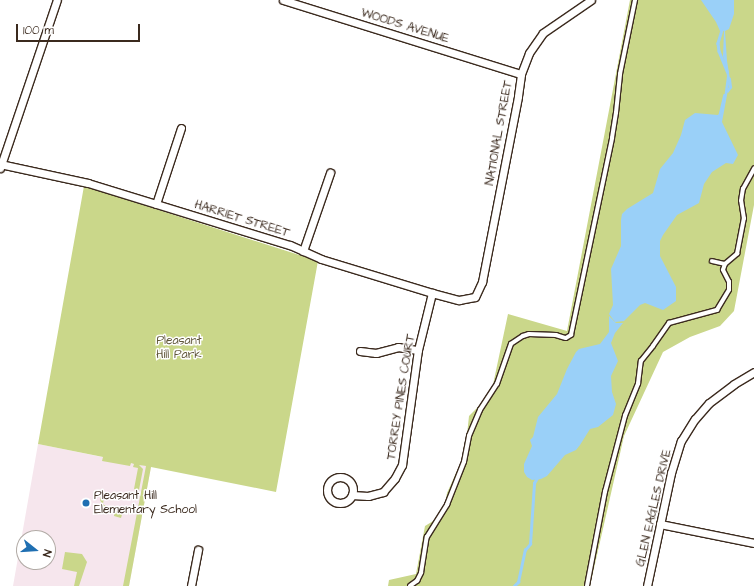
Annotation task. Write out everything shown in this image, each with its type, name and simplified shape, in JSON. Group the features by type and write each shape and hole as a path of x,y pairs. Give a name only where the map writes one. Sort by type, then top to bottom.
{"street":[{"path":"0,166 57,0"},
{"name":"WOODS AVENUE","path":"283,0 521,74"},
{"name":"NATIONAL STREET","path":"475,297 484,275 521,74 529,53 543,33 590,0"},
{"path":"156,204 181,128"},
{"name":"HARRIET STREET","path":"0,166 88,184 290,245 321,259 432,293 459,300 475,297"},
{"path":"303,251 330,173"},
{"name":"TORREY PINES COURT","path":"352,495 368,496 383,492 399,471 404,458 418,350 432,293"},
{"path":"360,351 376,352 398,347 418,350"},
{"name":"GLEN EAGLES DRIVE","path":"647,586 674,460 686,433 694,419 709,403 734,384 754,372"},
{"path":"660,524 754,543"},
{"path":"192,586 198,550"}],"lane":[{"path":"410,586 417,581 421,573 427,537 447,505 464,462 469,436 480,410 497,384 511,344 529,334 556,335 566,338 571,335 613,132 620,74 635,0"},
{"path":"587,586 605,492 625,416 638,384 641,360 669,323 717,310 729,290 729,282 723,270 725,264 737,254 744,219 741,201 743,189 754,169"},
{"path":"712,261 725,264"}],"shaded area":[{"name":"Pleasant Hill Elementary School","path":"38,444 151,467 129,586 13,586 16,569 56,570 56,530 23,530"}],"green space":[{"path":"630,0 754,0 754,205 734,311 720,326 690,337 663,352 624,436 590,586 388,586 389,580 416,574 425,526 443,515 447,493 465,453 469,416 491,394 508,314 567,331"},
{"name":"Pleasant Hill Park","path":"84,186 318,261 276,492 151,467 129,586 123,586 146,466 139,465 143,469 139,490 134,489 138,468 133,467 134,464 131,463 130,466 102,461 103,457 38,444"},
{"path":"101,497 104,497 103,504 108,508 123,511 121,518 114,516 114,514 105,509 100,500"},
{"path":"65,552 82,554 87,562 79,586 74,586 77,572 62,569"}],"water":[{"path":"701,0 734,0 734,14 729,29 725,31 730,79 722,122 738,155 733,164 726,163 712,172 704,184 699,203 677,215 660,241 660,256 676,287 676,301 663,310 645,303 640,305 624,321 615,322 609,314 613,305 611,269 621,246 622,214 627,209 653,193 660,169 673,153 681,135 685,120 695,113 718,115 723,106 727,76 723,56 724,31 720,31 716,22"},
{"path":"609,316 616,323 623,323 615,333 611,343 618,361 611,376 612,392 616,404 613,415 598,427 590,429 576,450 565,455 547,476 541,479 532,480 527,477 524,472 524,464 532,446 530,440 533,437 538,417 557,394 576,352 579,349 600,344 609,332"}],"waterway":[{"path":"722,30 718,43 719,51 727,71"},
{"path":"727,91 730,87 729,79"},
{"path":"720,113 724,95"},
{"path":"514,586 518,582 525,550 530,544 534,483 537,478"}],"place":[{"name":"Pleasant Hill Elementary School","path":"86,503"}]}
